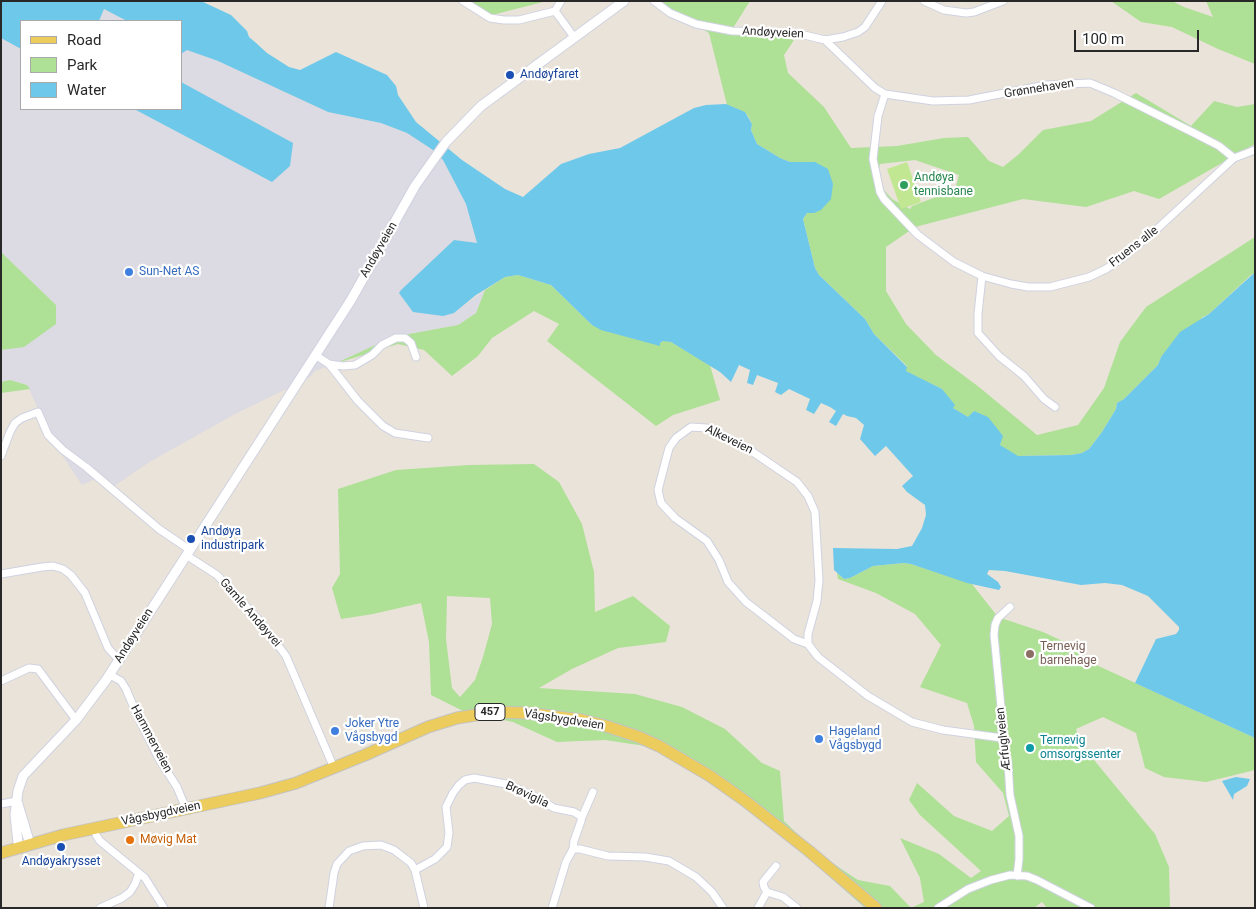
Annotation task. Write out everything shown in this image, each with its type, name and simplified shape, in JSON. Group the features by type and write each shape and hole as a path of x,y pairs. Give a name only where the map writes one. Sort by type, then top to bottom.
{"main road":[{"name":"Vågsbygdveien","path":"1,848 260,793 334,768 428,727 475,714 494,712 526,713 606,726 659,746 710,776 770,820 876,908"},
{"name":"Vågsbygdveien","path":"1,853 24,844"}],"street":[{"path":"463,1 490,18 504,20 519,20 555,11 561,1"},
{"name":"Andøyveien","path":"16,800 23,776 76,720 110,675 351,300 415,186 446,142 481,106 624,1"},
{"name":"Andøyveien","path":"654,1 670,13 696,24 732,31 796,33 825,40 858,32 865,27 882,1"},
{"path":"924,1 944,10 966,13 981,10 1003,1"},
{"path":"555,11 574,37"},
{"name":"Grønnehaven","path":"825,40 875,88 885,94 933,101 969,100 1046,85 1090,83 1114,93 1219,146 1234,158"},
{"name":"Fruens alle","path":"885,94 878,116 873,152 880,192 896,214 918,235 954,262 982,276 1011,284 1050,287 1089,277 1106,269 1128,254 1234,158"},
{"path":"1234,158 1255,150"},
{"path":"982,276 976,328 978,333 999,356 1024,376 1044,399 1055,407"},
{"path":"328,364 355,365 372,355 382,344 396,338 405,338 410,343 416,357"},
{"path":"315,355 328,364 376,421 395,433 428,438"},
{"path":"1,456 15,423 38,412 48,435 63,450 188,552"},
{"name":"Alkeveien","path":"808,644 808,634 817,601 819,580 816,522 814,508 808,496 797,482 744,446 707,428 691,427 676,438 669,448 658,490 661,503 675,518 707,541 719,560 728,582 746,602 794,639 808,644 818,657 868,696 912,722 943,730 1002,738"},
{"name":"Gamle Andøyvei","path":"188,552 217,575 259,620 286,656 334,768"},
{"path":"1,574 53,566 63,569 71,575 85,594 108,648 119,660"},
{"name":"Ærfuglveien","path":"1010,607 998,618 994,635 1002,717 1002,738 1008,763 1010,795 1019,836 1020,859 1016,876"},
{"path":"1,681 29,668 38,670 76,720"},
{"name":"Hammerveien","path":"110,675 121,681 126,689 159,759 177,787 186,808"},
{"name":"Brøviglia","path":"415,870 435,859 447,847 449,833 446,807 459,785 469,778 506,784 534,796 554,808 574,812 582,817"},
{"path":"552,908 564,867 574,849 574,841 582,817 593,792"},
{"path":"1,804 16,800 24,844"},
{"path":"95,828 100,841 152,886 164,908"},
{"path":"329,908 337,864 349,851 363,846 380,845 401,854 411,863 415,870 424,908"},
{"path":"574,849 608,856 645,856 669,861 696,877 716,896 723,908"},
{"path":"776,866 763,882 767,892 783,898 797,908"},
{"path":"100,908 122,898 130,892 139,873"},
{"path":"938,908 978,884 1010,875 1027,876 1037,880 1091,908"},
{"path":"758,908 767,892"}],"shaded area":[{"path":"104,9 125,20 99,20"},
{"path":"1,38 20,48 20,110 136,110 262,177 182,85 182,53 187,50 218,61 328,112 381,123 407,133 433,150 443,160 466,204 477,244 454,240 401,290 454,313 485,290 476,313 458,325 393,337 315,371 305,380 237,413 151,461 110,489 99,477 82,485 54,443 27,385 10,380 1,382 1,350 24,346 55,324 56,305 1,252"}],"green space":[{"path":"458,1 547,1 488,16 466,8"},
{"path":"656,1 750,1 733,28 794,40 784,55 788,73 824,107 851,148 897,146 944,138 968,137 989,161 1003,167 1043,130 1091,121 1136,93 1191,126 1214,101 1237,107 1255,104 1255,144 1159,199 1134,191 1086,207 1023,199 915,227 886,247 886,291 906,324 936,355 979,387 1037,435 1078,425 1104,388 1120,342 1146,307 1255,237 1255,274 1252,274 1209,314 1203,317 1161,357 1158,365 1124,399 1117,403 1116,409 1102,432 1089,449 1082,453 1071,455 1014,455 1000,445 1001,439 974,411 969,418 953,408 942,389 905,371 907,366 874,334 865,319 819,275 815,268 803,219 807,213 814,213 815,162 790,162 757,144 748,116 744,112 727,105 709,33","holes":["915,160 959,175 955,190 912,206 910,209 892,199 876,181 880,164"]},
{"path":"1111,1 1172,1 1213,17 1206,1 1255,1 1255,64 1172,27 1141,22"},
{"name":"Andøya tennisbane","path":"907,162 921,202 901,209 887,169"},
{"path":"1,252 56,305 56,324 24,347 1,350"},
{"path":"518,275 551,285 592,325 660,343 665,340 671,342 710,365 720,400 673,415 656,426 547,341 559,324 534,311 492,338 478,356 452,376 424,350 398,344 334,364 393,337 458,325 476,313 485,290 505,277"},
{"path":"10,380 27,385 30,389 1,393 1,382"},
{"path":"534,464 559,482 582,524 594,572 595,612 633,596 670,626 666,642 618,648 572,669 539,688 635,694 682,707 725,729 762,763 780,771 784,821 817,853 858,880 890,886 911,908 865,908 775,828 736,799 652,747 605,740 557,742 513,722 465,712 431,695 429,642 421,603 341,619 332,588 340,574 338,489 396,470 469,465","holes":["447,596 490,598 492,624 483,657 475,680 460,697 452,688 446,639"]},
{"path":"904,563 972,584 998,617 1043,632 1071,645 1092,663 1255,738 1255,770 1206,782 1164,777 1145,768 1136,733 1103,717 1076,729 1080,743 1155,834 1169,867 1170,908 1047,908 1042,902 1034,908 911,908 924,902 920,878 900,838 939,854 971,878 981,871 920,815 909,800 917,783 954,816 992,831 1009,816 1003,793 976,762 974,726 967,703 920,687 941,645 915,614 876,593 838,579 837,573 844,579 850,578 873,566"}],"water":[{"path":"1,1 201,1 231,15 247,31 249,37 267,53 289,67 300,70 336,52 387,75 396,86 398,95 416,122 462,160 505,189 523,197 561,164 589,154 620,148 694,108 726,104 745,112 752,124 751,130 757,144 790,162 815,162 828,169 833,184 831,199 821,210 807,213 803,219 815,268 819,275 865,319 874,334 907,367 906,371 942,389 955,405 953,408 968,417 974,411 988,417 1003,436 1000,445 1018,456 1071,455 1082,453 1089,449 1116,409 1117,403 1124,399 1158,365 1161,357 1180,332 1209,314 1255,274 1255,738 1135,683 1156,639 1176,634 1179,627 1148,596 1122,585 1105,583 1081,585 1005,571 989,570 987,574 998,582 1001,587 999,590 967,583 904,563 873,566 850,578 844,579 834,570 833,548 897,549 912,546 922,528 926,515 925,505 902,486 913,476 886,446 875,456 860,439 864,425 856,418 843,414 836,426 829,422 836,411 830,407 821,403 814,414 806,410 810,399 789,389 781,395 775,392 778,383 757,375 753,385 747,383 750,370 739,365 731,382 720,372 671,342 663,341 660,343 660,346 601,330 592,325 551,285 518,275 505,277 476,295 454,313 443,316 413,312 399,293 401,290 454,240 477,243 466,204 443,160 433,150 407,133 381,123 328,112 218,61 187,50 182,53 182,20 125,20 104,9 99,20 20,20 20,48 1,38"},
{"path":"182,83 293,143 290,166 272,182 136,110 182,110"},
{"path":"1236,777 1250,779 1247,786 1234,794 1233,800 1222,781"}],"place":[{"name":"Andøyfaret","path":"510,75"},
{"name":"Andøya tennisbane","path":"904,185"},
{"name":"Sun-Net AS","path":"129,272"},
{"name":"Andøya industripark","path":"191,539"},
{"name":"Ternevig barnehage","path":"1030,654"},
{"name":"Joker Ytre Vågsbygd","path":"335,731"},
{"name":"Hageland Vågsbygd","path":"819,739"},
{"name":"Ternevig omsorgssenter","path":"1030,748"},
{"name":"Møvig Mat","path":"130,840"},
{"name":"Andøyakrysset","path":"61,847"}]}
